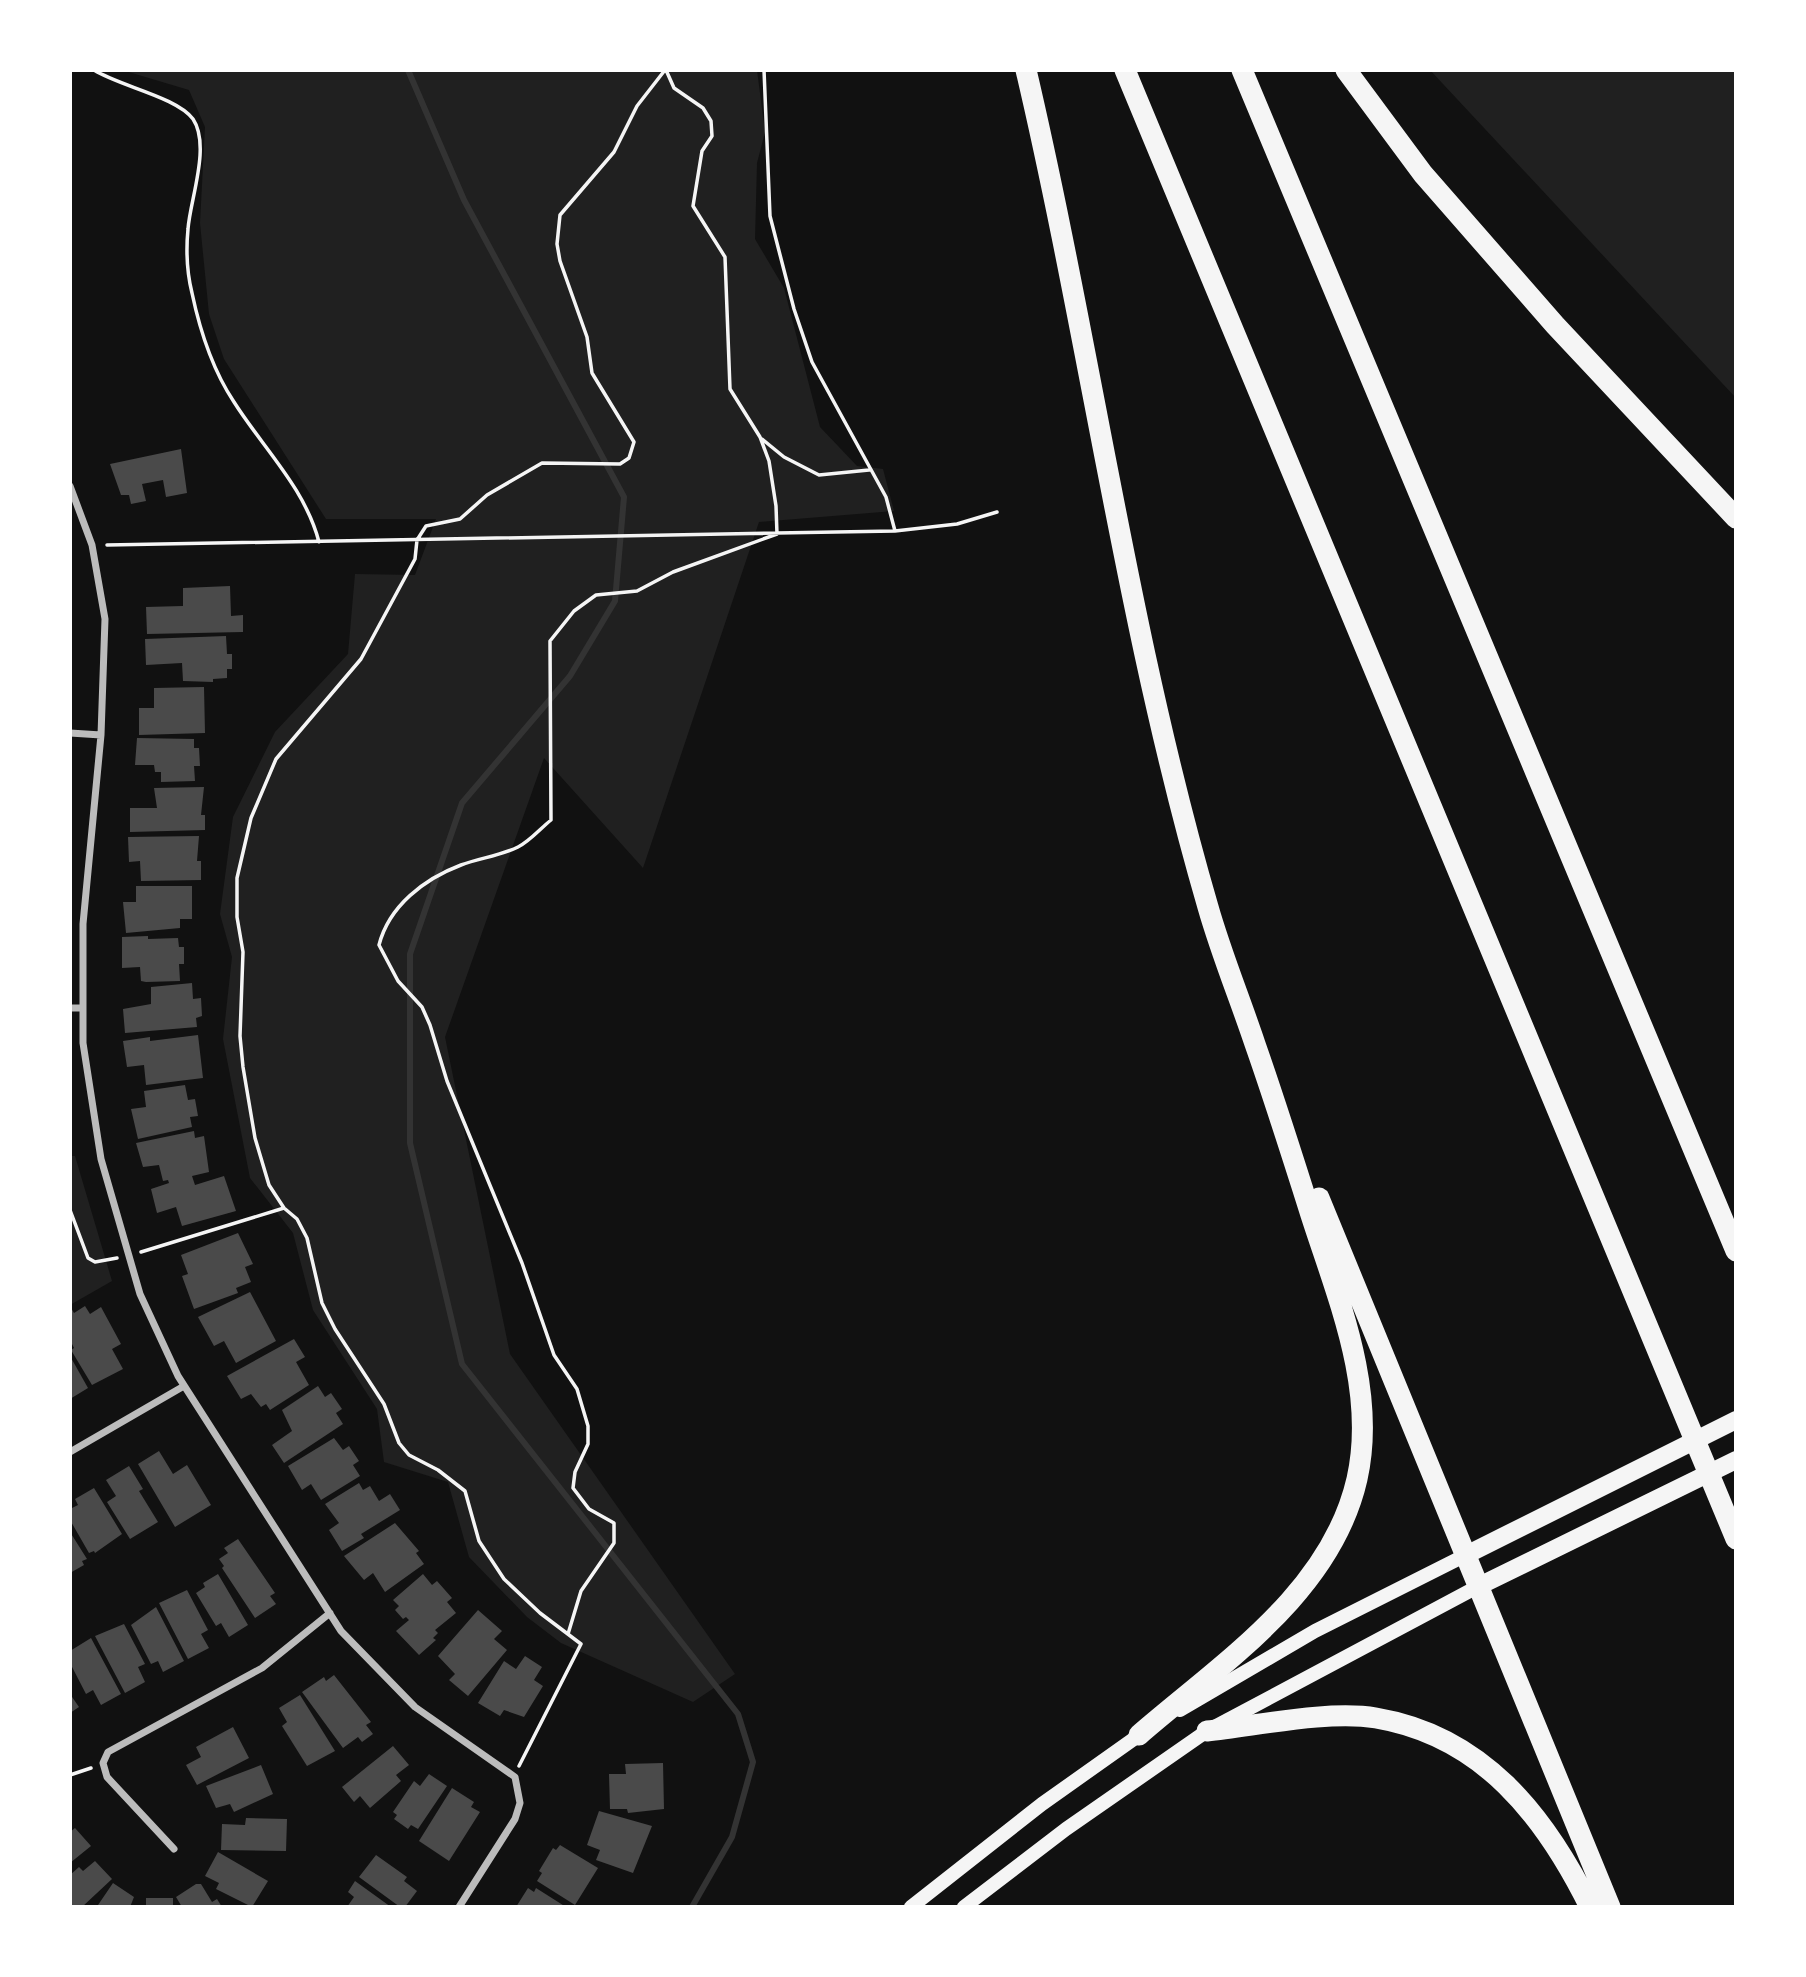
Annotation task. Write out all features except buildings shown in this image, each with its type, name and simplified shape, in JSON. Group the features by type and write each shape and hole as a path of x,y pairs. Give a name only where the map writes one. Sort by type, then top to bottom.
{"highway":[{"path":"1026,70 1057,201 1153,691 1208,909 1258,1051 1356,1362 1363,1421 1357,1479 1340,1526 1315,1569 1284,1610 1139,1735"},
{"path":"1125,70 1736,1539"},
{"path":"1242,70 1736,1251"},
{"path":"1346,70 1423,174 1555,325 1736,518"},
{"path":"1258,1051 1610,1907"},
{"path":"1207,1731 1317,1718 1375,1718 1457,1744 1506,1783 1544,1825 1590,1907"}],"main road":[{"path":"911,1907 1042,1804 1139,1735 1315,1631 1736,1420"},
{"path":"964,1907 1066,1829 1207,1731 1479,1586 1736,1460"}],"street":[{"path":"70,486 92,545 105,620 101,735 83,924 83,1008 88,1092 101,1159 139,1294 184,1386 330,1614 341,1630 415,1707 515,1777 520,1803 515,1819 459,1907"},
{"path":"70,733 101,735"},
{"path":"70,1008 83,1008"},
{"path":"70,1452 184,1386"},
{"path":"174,1849 107,1777 103,1763 108,1752 262,1668 330,1614"}],"path":[{"path":"94,70 112,82 150,94 184,111 193,120 199,160 188,229 188,261 191,290 201,330 214,367 233,401 311,513 319,542"},
{"path":"515,1777 526,1747 581,1644 540,1613 504,1579 479,1541 465,1491 438,1470 409,1455 399,1443 384,1404 335,1329 322,1303 307,1238 297,1219 285,1208 269,1185 261,1162 243,1067 240,1036 243,952 237,917 237,878 251,818 276,759 361,659 415,559 417,540 426,526 460,519 487,495 542,463 620,464 629,458 634,442 592,373 587,337 563,271 557,244 560,215 614,152 637,106 666,70 674,88 703,108 711,121 712,136 702,151 693,206 725,257 730,389 760,437 769,461 777,534"},
{"path":"764,70 771,216 794,309 811,362 886,497 895,531"},
{"path":"760,437 784,457 819,475 869,470"},
{"path":"92,545 895,531 932,528 997,512"},
{"path":"568,1634 581,1591 614,1543 614,1523 589,1509 573,1488 575,1472 588,1444 588,1426 577,1389 554,1355 523,1263 447,1081 430,1024 422,1007 398,981 379,945 392,912 427,882 460,865 520,847 551,820 550,641 574,611 596,595 637,592 673,572 777,534"},
{"path":"70,1210 88,1258 95,1262 128,1256 285,1208"},
{"path":"70,1775 103,1763"}],"shaded area":[{"path":"122,70 757,70 765,132 757,163 755,239 784,288 820,427 857,466 883,469 894,511 759,522 643,868 544,758 445,1037 510,1354 735,1674 693,1702 561,1643 527,1617 469,1557 448,1482 384,1462 377,1409 313,1310 293,1233 250,1178 223,1039 232,957 220,914 233,817 275,732 348,654 355,574 415,575 436,519 326,519 224,359 209,314 200,223 205,127 189,90"},
{"path":"1430,70 1736,70 1736,398"},
{"path":"70,1156 75,1156 112,1281 70,1305"}],"waterway":[{"path":"408,70 464,200 624,497 615,601 570,676 462,803 410,954 410,1143 462,1364 738,1714 753,1762 732,1837 692,1907"}]}
